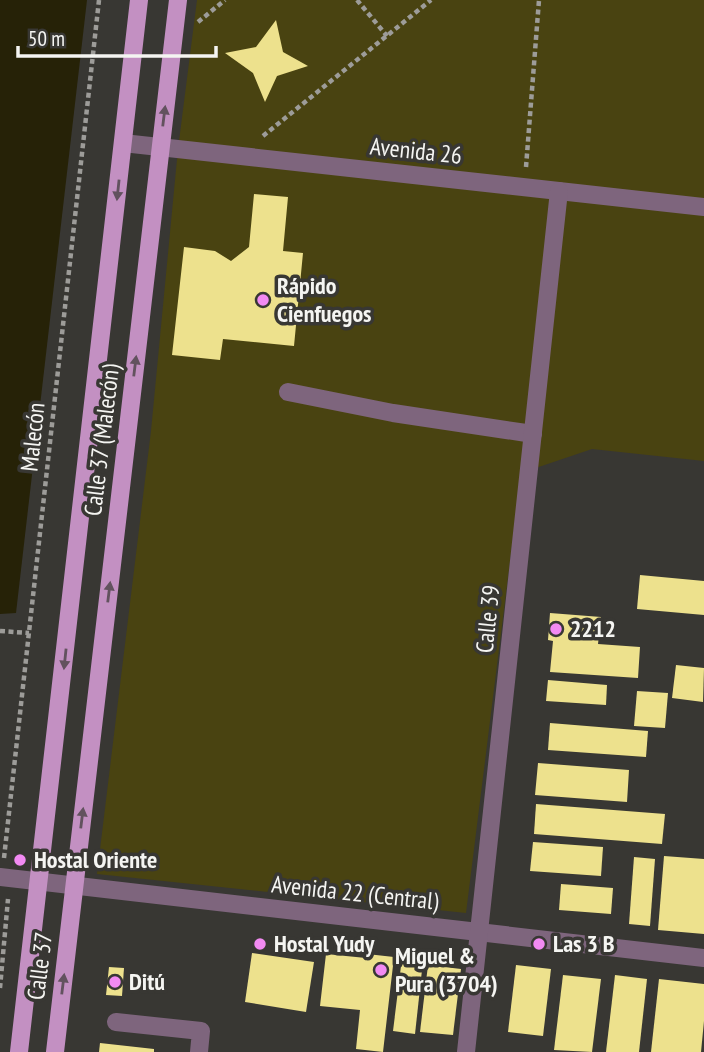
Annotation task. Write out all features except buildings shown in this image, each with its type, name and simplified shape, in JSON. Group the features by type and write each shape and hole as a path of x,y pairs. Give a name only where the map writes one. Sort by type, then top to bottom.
{"main road":[{"name":"Calle 37 (Malecón)","path":"40,882 139,0"},
{"name":"Calle 37 (Malecón)","path":"74,886 177,0"},
{"name":"Calle 37","path":"19,1052 40,882"},
{"name":"Calle 37","path":"55,1052 74,886"}],"street":[{"name":"Avenida 26","path":"123,143 704,206"},
{"name":"Calle 39","path":"466,1052 559,191"},
{"path":"288,392 393,413 533,434"},
{"name":"Avenida 22 (Central)","path":"1,882 40,882 704,958"},
{"path":"116,1022 201,1031 199,1052"}],"path":[{"name":"Malecón","path":"0,988 9,900 1,882 99,0"},
{"path":"194,24 225,0"},
{"path":"357,0 387,36"},
{"path":"238,156 431,0"},
{"path":"524,187 539,0"},
{"path":"0,631 29,633"}],"shaded area":[{"path":"0,0 87,0 16,613 0,614"},
{"path":"197,0 704,0 704,461 592,449 521,473 466,913 97,874 151,431 178,149"}],"place":[{"name":"Rápido Cienfuegos","path":"263,300"},
{"name":"2212","path":"556,629"},
{"name":"Hostal Oriente","path":"20,860"},
{"name":"Hostal Yudy","path":"260,944"},
{"name":"Las 3 B","path":"539,944"},
{"name":"Miguel & Pura (3704)","path":"381,970"},
{"name":"Ditú","path":"115,982"}]}
